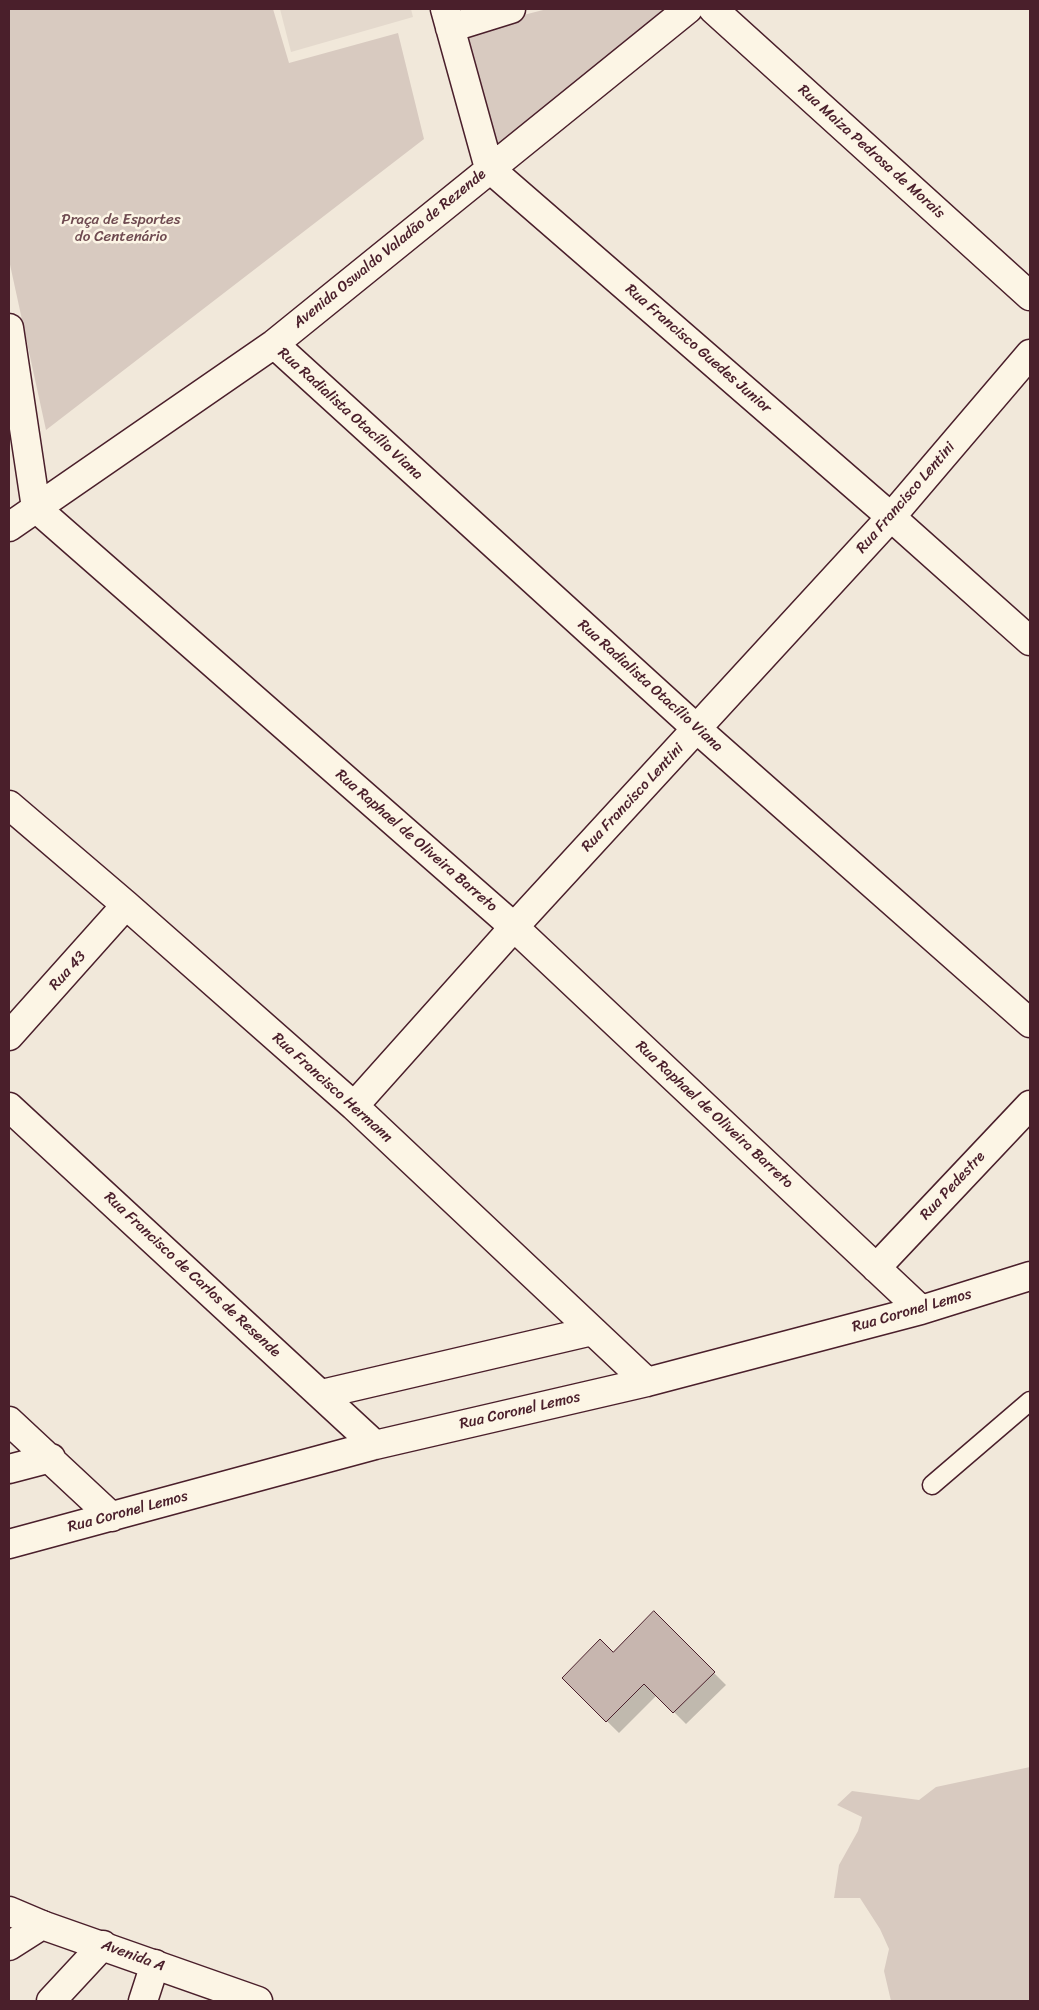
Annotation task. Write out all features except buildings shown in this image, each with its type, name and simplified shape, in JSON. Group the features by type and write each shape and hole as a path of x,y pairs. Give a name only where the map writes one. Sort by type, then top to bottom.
{"street":[{"path":"489,168 448,18 511,9"},
{"name":"Avenida Oswaldo Valadão de Rezende","path":"9,527 274,344 489,168 688,9"},
{"name":"Rua Maiza Pedrosa de Morais","path":"713,9 1030,296"},
{"name":"Rua Francisco Guedes Junior","path":"489,168 891,517 1030,641"},
{"path":"9,328 36,508"},
{"name":"Rua Radialista Otacílio Viana","path":"274,344 697,729 1030,1023"},
{"name":"Rua Francisco Lentini","path":"354,1106 514,927 891,517 1030,354"},
{"name":"Rua Raphael de Oliveira Barreto","path":"36,508 514,927 921,1310"},
{"name":"Rua Francisco Hermann","path":"9,804 354,1106 646,1382"},
{"name":"Rua 43","path":"9,1036 126,905"},
{"name":"Rua Pedestre","path":"876,1268 1030,1105"},
{"name":"Rua Francisco de Carlos de Resende","path":"9,1107 322,1394 375,1445"},
{"name":"Rua Coronel Lemos","path":"9,1544 375,1445 646,1382 921,1310 1030,1276"},
{"path":"322,1394 592,1331"},
{"path":"9,1421 51,1458 112,1517"},
{"path":"9,1469 51,1458"},
{"name":"Avenida A","path":"9,1911 42,1925 258,2001"},
{"path":"9,1946 42,1925"},
{"path":"51,2001 103,1945"},
{"path":"143,2001 155,1964"}],"lane":[{"path":"932,1485 1030,1402"}],"shaded area":[{"path":"280,9 411,9 413,17 291,52"}],"green space":[{"name":"Praça de Esportes do Centenário","path":"9,9 273,9 289,63 398,33 424,139 46,430 9,260"},
{"path":"547,9 683,9 498,154 465,30"},
{"path":"1030,1767 1030,2001 891,2001 884,1971 889,1949 880,1929 860,1898 834,1898 839,1865 858,1831 862,1817 837,1805 852,1791 919,1800 936,1787"}]}
